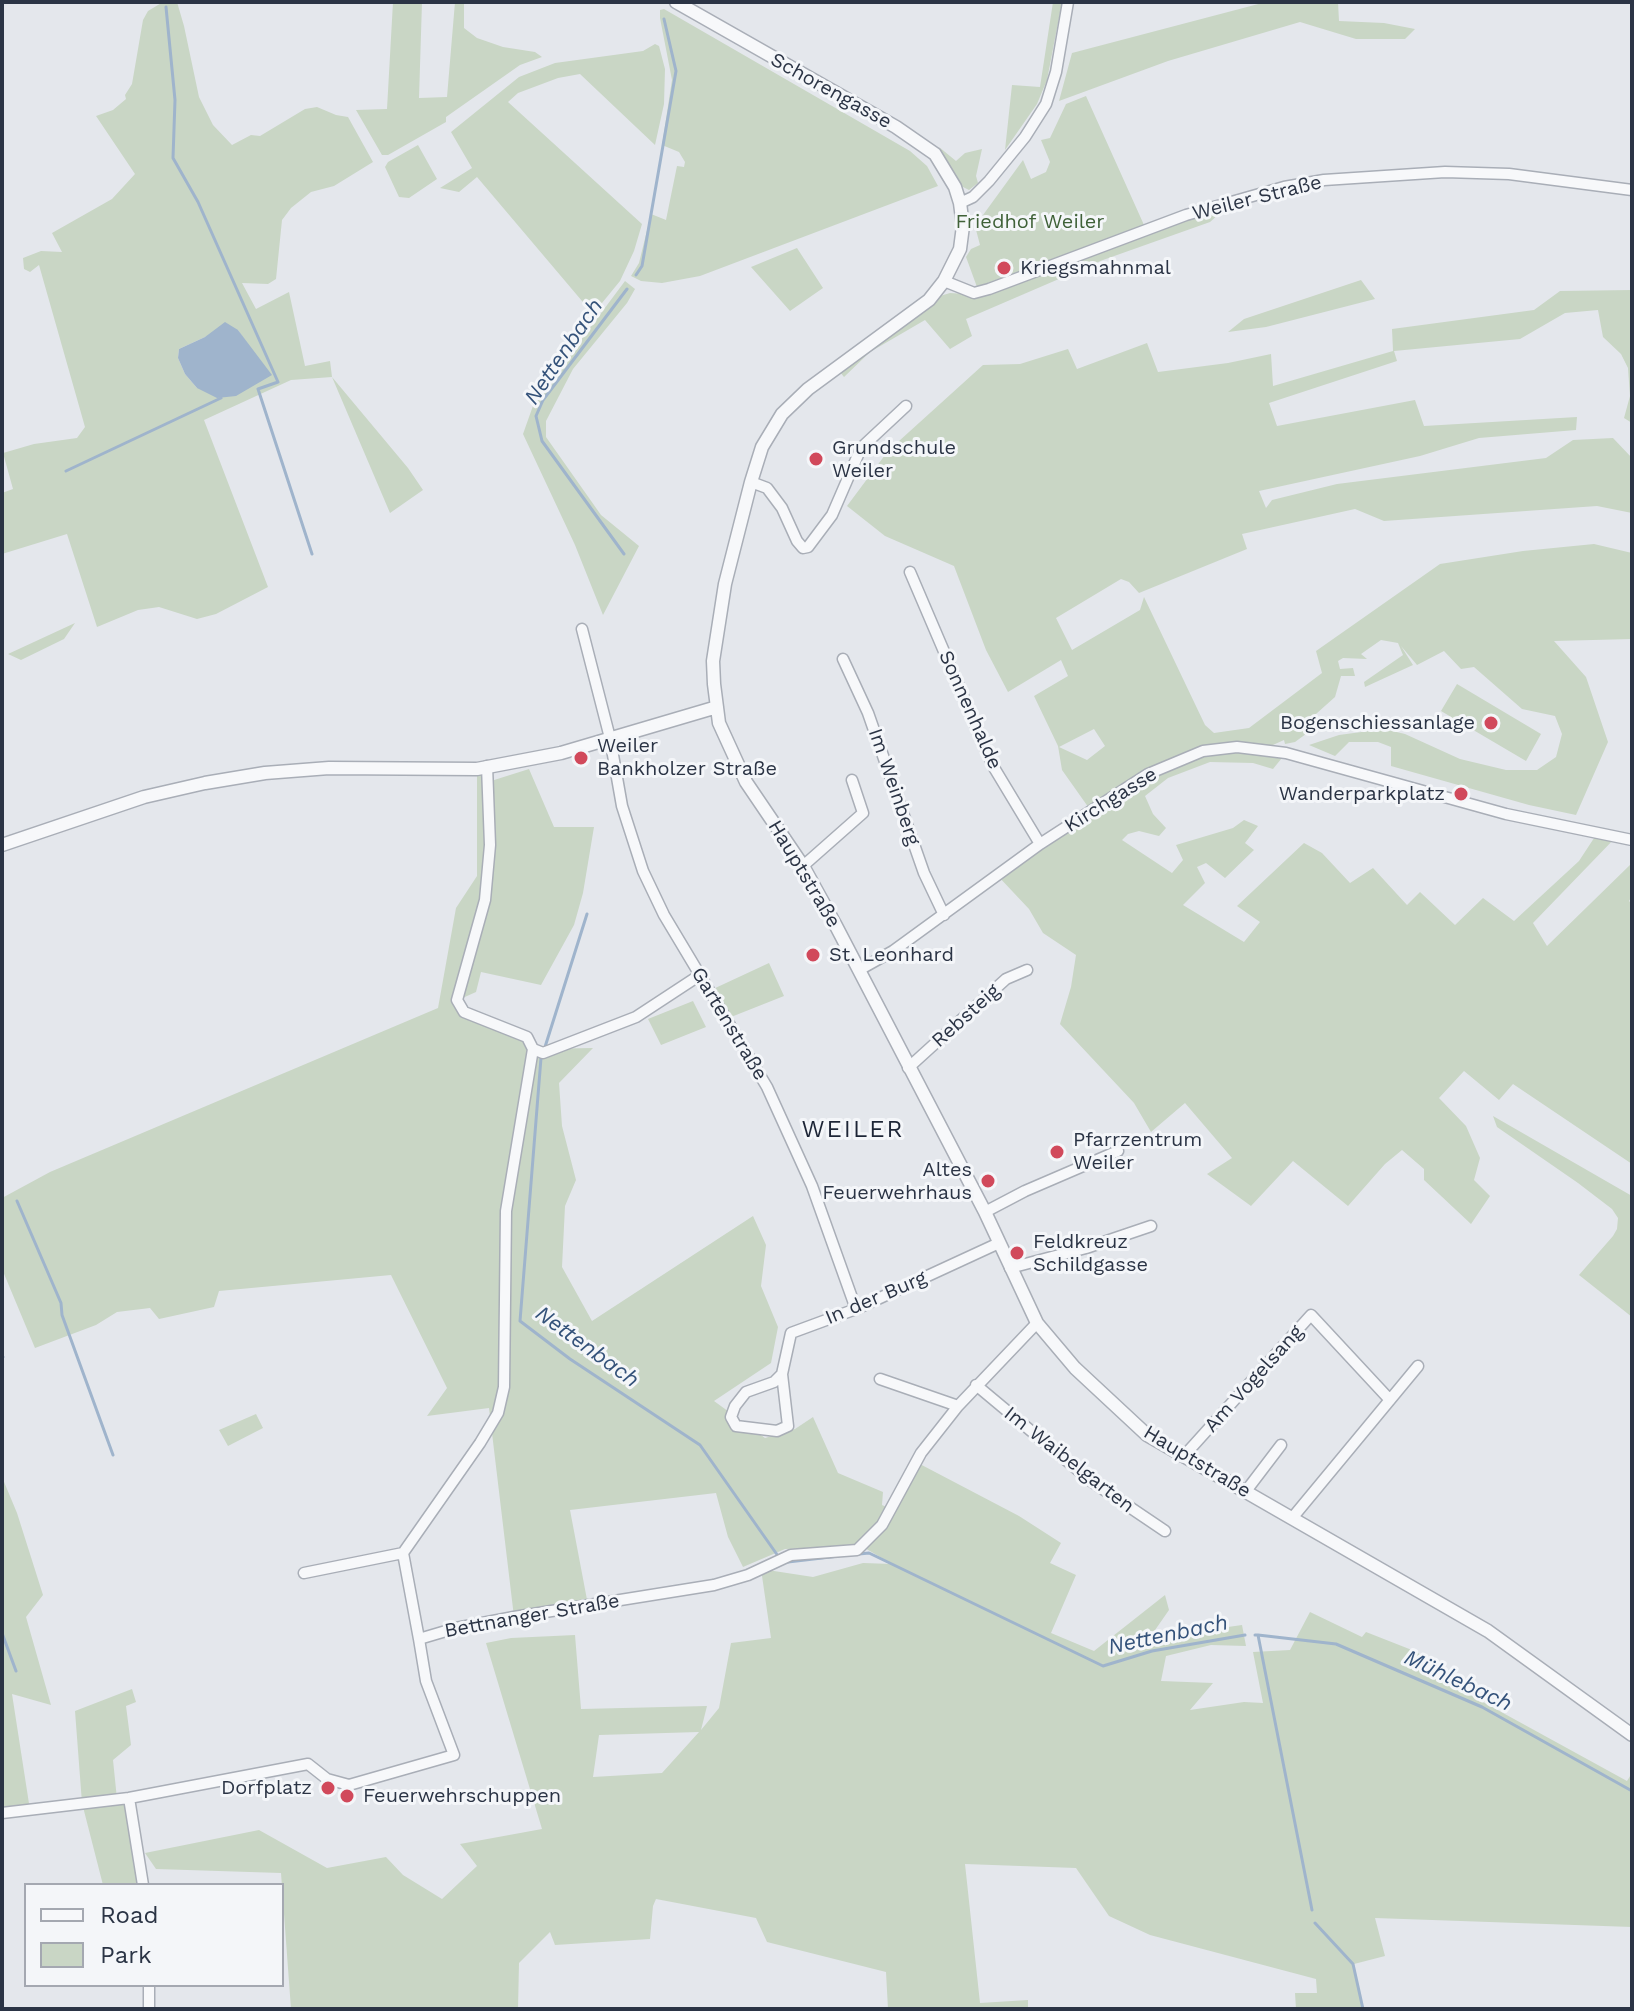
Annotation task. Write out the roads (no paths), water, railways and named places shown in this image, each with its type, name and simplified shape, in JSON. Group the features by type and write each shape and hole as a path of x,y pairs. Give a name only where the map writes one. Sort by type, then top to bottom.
{"street":[{"name":"Schorengasse","path":"676,2 896,127 935,154 955,187 960,203"},
{"path":"960,203 973,197 989,181 1025,137 1046,104 1056,72 1068,2"},
{"name":"Weiler Straße","path":"944,281 974,293 1186,215 1284,187 1324,180 1439,171 1509,174 1632,190"},
{"name":"Hauptstraße","path":"960,203 963,226 960,249 944,281 929,300 808,389 782,414 762,447 725,584 715,647 713,661 721,729 746,782 803,866 859,970 985,1212 1037,1323 1075,1368 1147,1435 1488,1631 1632,1735"},
{"path":"751,482 767,488 782,508 797,541 803,548 808,547 832,515 861,448 906,406"},
{"name":"Sonnenhalde","path":"910,572 993,766 1040,844"},
{"name":"Gartenstraße","path":"582,629 610,738 622,806 643,871 664,915 767,1087 812,1186 856,1309"},
{"name":"Im Weinberg","path":"843,659 868,713 924,873 944,915"},
{"path":"2,845 144,797 250,775 329,768 477,769 525,760 717,707"},
{"name":"Kirchgasse","path":"859,970 893,951 1040,844 1148,774 1203,751 1237,747 1286,753 1506,814 1632,840"},
{"path":"304,1573 403,1553 480,1443 498,1413 504,1387 506,1211 533,1049 527,1037 464,1012 457,1000 485,900 490,845 487,766"},
{"path":"803,866 863,813 852,780"},
{"name":"Rebsteig","path":"908,1068 1006,979 1027,970"},
{"path":"533,1049 543,1053 636,1017 700,975"},
{"path":"985,1212 1025,1191 1118,1151"},
{"path":"1010,1268 1086,1248 1151,1226"},
{"name":"In der Burg","path":"782,1374 774,1382 746,1392 731,1417 736,1426 777,1431 788,1426 782,1374 791,1333 856,1309 999,1243"},
{"name":"Am Vogelsang","path":"1183,1457 1311,1315 1390,1400"},
{"name":"Bettnanger Straße","path":"129,1798 308,1764 327,1779 349,1785 454,1755 426,1681 419,1639 514,1617 714,1585 735,1580 791,1555 857,1550 882,1525 921,1453 958,1406 1037,1323"},
{"path":"1293,1517 1418,1366"},
{"path":"880,1379 958,1406"},
{"name":"Im Waibelgarten","path":"976,1385 1091,1481 1165,1531"},
{"path":"1246,1491 1281,1445"},
{"path":"403,1553 419,1639"},
{"path":"2,1813 129,1798 143,1883"},
{"path":"149,1987 149,2009"}],"water":[{"path":"225,322 238,330 272,375 236,396 217,398 197,388 185,374 178,358 179,349 205,337"}],"waterway":[{"path":"166,7 175,100 173,158 198,202 278,382 258,389 312,554"},
{"name":"Nettenbach","path":"636,275 642,266 676,71 664,19"},
{"name":"Nettenbach","path":"624,554 542,441 536,416 543,400 627,289"},
{"path":"66,471 221,398"},
{"name":"Nettenbach","path":"545,1047 587,914"},
{"name":"Nettenbach","path":"541,1058 520,1321 570,1359 700,1445 778,1556"},
{"path":"17,1201 61,1303 62,1315 113,1455"},
{"name":"Nettenbach","path":"859,1554 869,1553 1103,1666 1152,1651 1245,1635"},
{"name":"Nettenbach","path":"788,1562 839,1556"},
{"path":"2,1633 16,1671"},
{"name":"Nettenbach","path":"1255,1635 1258,1635 1312,1910"},
{"name":"Mühlebach","path":"1258,1635 1336,1644 1482,1707 1632,1791"},
{"name":"Nettenbach","path":"1315,1923 1353,1964 1363,2009"}],"place":[{"name":"Kriegsmahnmal","path":"1004,268"},
{"name":"Grundschule Weiler","path":"816,459"},
{"name":"Bogenschiessanlage","path":"1491,723"},
{"name":"Weiler Bankholzer Straße","path":"581,758"},
{"name":"Wanderparkplatz","path":"1461,794"},
{"name":"St. Leonhard","path":"813,955"},
{"name":"Pfarrzentrum Weiler","path":"1057,1152"},
{"name":"Altes Feuerwehrhaus","path":"988,1181"},
{"name":"Feldkreuz Schildgasse","path":"1017,1253"},
{"name":"Dorfplatz","path":"328,1788"},
{"name":"Feuerwehrschuppen","path":"347,1796"}],"district":[{"name":"WEILER","path":"853,1130"}],"park label":[{"name":"Friedhof Weiler","path":"1030,222"}]}
